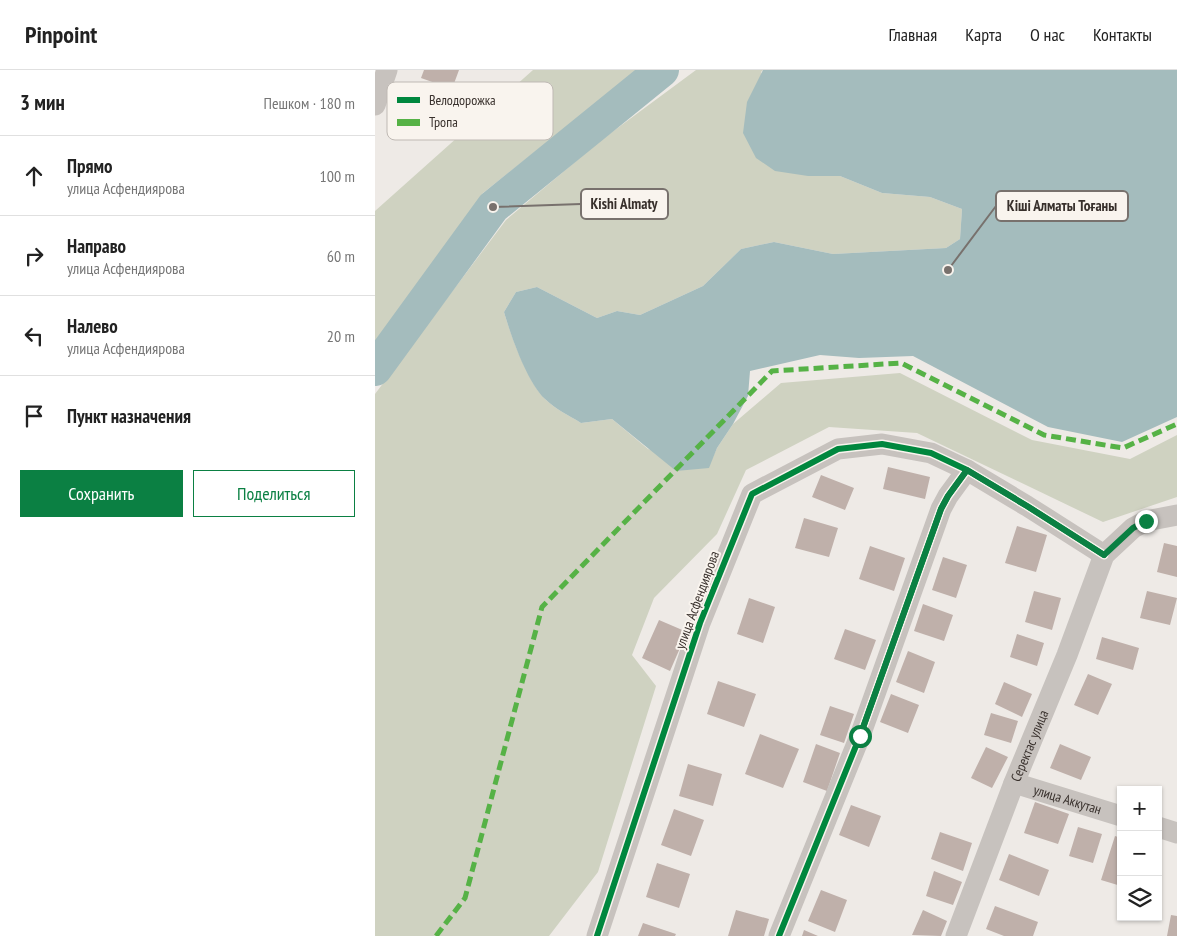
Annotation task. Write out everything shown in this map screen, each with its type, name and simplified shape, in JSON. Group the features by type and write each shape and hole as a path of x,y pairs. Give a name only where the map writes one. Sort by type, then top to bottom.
{"street":[{"path":"375,105 387,70"},
{"name":"улица Асфендиярова","path":"597,936 700,623 752,494 838,449 882,444 931,453 967,470 1104,555"},
{"path":"779,936 860,736 941,509 967,470"},
{"path":"1104,555 1133,528 1146,521 1177,515"},
{"name":"Серектас улица","path":"956,936 1014,783 1067,655 1104,555"},
{"name":"улица Аккутан","path":"1014,783 1117,815"},
{"path":"1162,828 1177,833"}],"green space":[{"path":"533,70 638,70 553,137 553,82 520,82"},
{"path":"696,70 763,70 761,72 808,176 840,176 882,193 930,197 962,209 960,239 946,248 833,254 774,242 741,249 703,286 640,315 617,311 597,318 537,287 516,292 504,312 526,370 532,382 549,403 581,423 612,419 648,449 708,468 717,448 733,424 781,383 900,373 1032,440 1130,459 1177,435 1177,497 1103,522 917,433 829,427 746,470 717,534 654,598 632,655 656,686 598,872 549,936 375,936 375,394 506,220 600,141"},
{"path":"455,140 550,140 483,193 375,344 375,211"}],"water":[{"path":"763,70 1177,70 1177,417 1122,442 1048,427 913,356 859,358 820,355 750,371 748,396 717,448 709,468 676,471 612,419 581,423 549,403 538,391 526,370 515,346 504,312 516,292 537,287 597,318 617,311 640,315 703,286 741,249 774,242 833,254 946,248 960,239 962,209 930,197 882,193 840,176 808,176 775,171 756,158 743,133 747,102"}],"building":[{"path":"424,70 459,70 455,82 432,82 421,78"},
{"path":"888,467 930,477 925,499 883,489"},
{"path":"821,475 854,488 845,510 812,497"},
{"path":"804,518 838,528 829,557 795,548"},
{"path":"1017,526 1047,535 1036,572 1005,563"},
{"path":"1164,543 1177,546 1177,577 1157,572"},
{"path":"870,546 905,558 894,591 859,579"},
{"path":"943,557 967,565 956,598 932,590"},
{"path":"1034,591 1061,598 1052,630 1025,622"},
{"path":"1147,591 1177,598 1170,625 1140,618"},
{"path":"749,598 775,607 763,643 737,634"},
{"path":"923,604 953,615 944,641 914,631"},
{"path":"659,620 687,632 670,671 642,658"},
{"path":"845,629 876,640 865,670 834,659"},
{"path":"1017,634 1044,643 1037,666 1010,657"},
{"path":"1102,637 1139,648 1133,670 1096,659"},
{"path":"908,651 935,662 924,693 896,682"},
{"path":"1088,674 1112,684 1098,715 1074,705"},
{"path":"718,681 756,694 744,727 707,714"},
{"path":"1004,682 1032,694 1022,717 995,704"},
{"path":"891,694 919,705 908,733 880,722"},
{"path":"830,706 854,714 844,743 820,735"},
{"path":"991,713 1018,721 1011,743 984,735"},
{"path":"760,734 799,749 783,788 745,774"},
{"path":"816,744 840,753 827,791 803,782"},
{"path":"1060,744 1091,757 1081,780 1050,768"},
{"path":"986,747 1008,757 992,788 971,778"},
{"path":"688,764 722,774 713,806 679,796"},
{"path":"1035,802 1069,814 1058,844 1024,833"},
{"path":"851,805 881,816 869,847 839,835"},
{"path":"674,809 704,820 691,856 661,845"},
{"path":"1078,827 1102,834 1093,863 1069,856"},
{"path":"940,832 972,843 963,871 931,859"},
{"path":"1115,836 1117,837 1117,885 1101,880"},
{"path":"1009,854 1049,870 1039,896 999,880"},
{"path":"657,863 690,874 679,908 646,897"},
{"path":"934,871 962,882 953,905 926,896"},
{"path":"821,890 847,900 835,932 808,921"},
{"path":"995,906 1038,922 1033,936 1004,936 986,929"},
{"path":"736,910 769,919 764,936 728,936"},
{"path":"923,910 947,921 941,936 912,935"},
{"path":"1171,915 1177,916 1177,936 1167,936"},
{"path":"643,923 676,934 675,936 638,936"},
{"path":"804,930 818,936 802,936"}],"waterway":[{"path":"375,369 493,207 662,70"}],"marked path":[{"path":"436,936 465,898 542,607 772,371 901,363 1044,435 1123,448 1177,424"}],"cycle path":[{"path":"597,936 700,623 752,494 838,449 882,444 931,453 967,470 1104,555"},
{"path":"779,936 860,736 941,509 967,470"}],"place":[{"name":"Kіshі Almaty","path":"493,207"},
{"name":"Кіші Алматы Тоғаны","path":"948,270"}],"route":[{"path":"860,736 941,509 967,470 1104,555 1133,528 1146,521"}]}
